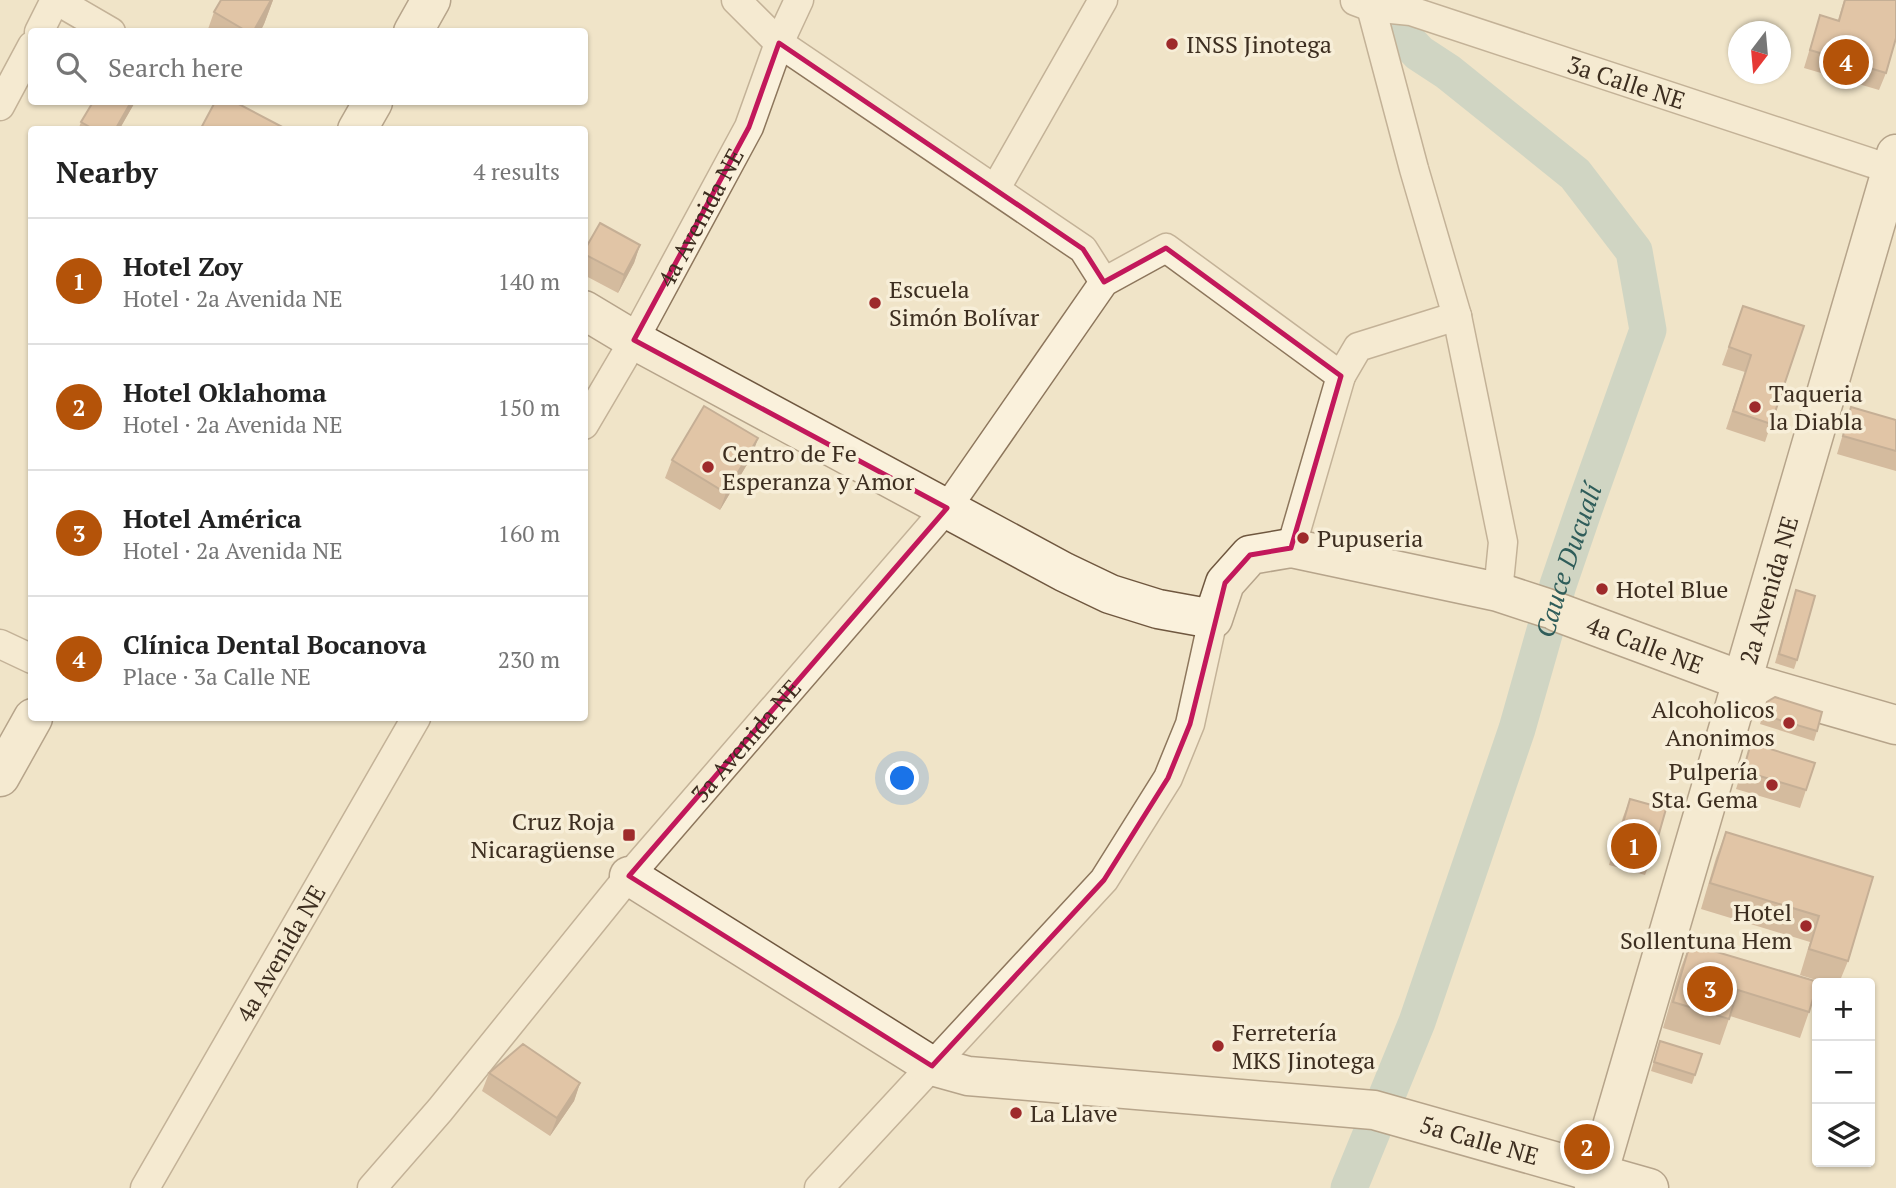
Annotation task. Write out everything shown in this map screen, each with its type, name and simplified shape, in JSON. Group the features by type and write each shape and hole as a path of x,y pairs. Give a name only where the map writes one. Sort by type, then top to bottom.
{"street":[{"path":"41,28 56,0 104,28"},
{"path":"415,28 431,0"},
{"path":"736,0 779,43 1083,249 1104,282 1166,248 1341,376"},
{"name":"4a Avenida NE","path":"588,418 635,340 749,127 779,43 799,0"},
{"path":"996,188 1103,0"},
{"path":"1362,4 1457,316 1503,542 1498,592"},
{"name":"3a Calle NE","path":"1362,4 1413,6 1894,165"},
{"path":"0,106 28,54"},
{"path":"358,126 371,105"},
{"name":"2a Avenida NE","path":"1596,1181 1894,165"},
{"name":"3a Avenida NE","path":"372,1188 440,1110 629,876 947,508 1104,282"},
{"path":"588,312 1064,572 1110,594 1158,609 1213,619"},
{"path":"819,1188 1104,880 1168,778 1190,724 1213,619 1225,583 1250,555 1291,548 1341,376 1358,347 1457,316"},
{"name":"4a Calle NE","path":"1291,548 1498,592 1743,681 1896,725"},
{"path":"0,644 28,657"},
{"path":"0,777 31,721"},
{"name":"4a Avenida NE","path":"145,1188 414,721"},
{"name":"5a Calle NE","path":"629,876 932,1066 968,1076 1383,1113 1596,1181 1649,1188"}],"highlighted area":[{"path":"779,43 1083,249 1104,282 1166,248 1341,376 1291,548 1250,555 1225,583 1190,724 1168,778 1104,880 932,1066 629,876 947,508 634,340 749,127"}],"building":[{"path":"221,0 271,0 255,28 241,28 214,12"},
{"path":"1845,0 1896,0 1896,38 1886,73 1810,50 1820,15 1839,21"},
{"path":"91,105 129,105 117,126 88,126 81,122"},
{"path":"213,105 241,105 280,126 202,126"},
{"path":"600,223 640,245 624,275 588,256 588,244"},
{"path":"1743,306 1804,326 1771,424 1733,411 1751,355 1729,347"},
{"name":"Centro de Fe Esperanza y Amor","path":"704,406 758,438 726,493 672,460"},
{"path":"1851,407 1896,420 1896,451 1843,436"},
{"path":"1796,590 1815,596 1797,660 1779,654"},
{"path":"1775,697 1822,712 1817,731 1763,715 1767,702"},
{"path":"1751,743 1815,763 1806,790 1743,771"},
{"path":"1630,799 1666,809 1652,858 1616,847"},
{"path":"1726,832 1873,877 1848,961 1809,949 1819,916 1710,883"},
{"path":"1690,944 1812,980 1809,1012 1738,990 1729,1019 1673,1002"},
{"path":"1660,1041 1702,1054 1695,1075 1654,1062"},
{"path":"523,1044 580,1083 557,1118 489,1073"}],"waterway":[{"name":"Cauce Ducualí","path":"1349,1188 1417,1022 1517,729 1558,585 1648,330 1634,251 1575,174 1448,72 1419,53 1389,21"}],"place":[{"name":"INSS Jinotega","path":"1172,44"},
{"name":"Clínica Dental Bocanova","path":"1846,62"},
{"name":"Escuela Simón Bolívar","path":"875,303"},
{"name":"Taqueria la Diabla","path":"1755,407"},
{"name":"Centro de Fe Esperanza y Amor","path":"708,467"},
{"name":"Pupuseria","path":"1303,538"},
{"name":"Hotel Blue","path":"1602,589"},
{"name":"Alcoholicos Anonimos","path":"1789,723"},
{"name":"Pulpería Sta. Gema","path":"1772,785"},
{"name":"Cruz Roja Nicaragüense","path":"629,835"},
{"name":"Hotel Zoy","path":"1634,846"},
{"name":"Hotel Sollentuna Hem","path":"1806,926"},
{"name":"Hotel América","path":"1710,989"},
{"name":"Ferretería MKS Jinotega","path":"1218,1046"},
{"name":"La Llave","path":"1016,1113"},
{"name":"Hotel Oklahoma","path":"1587,1147"}]}
